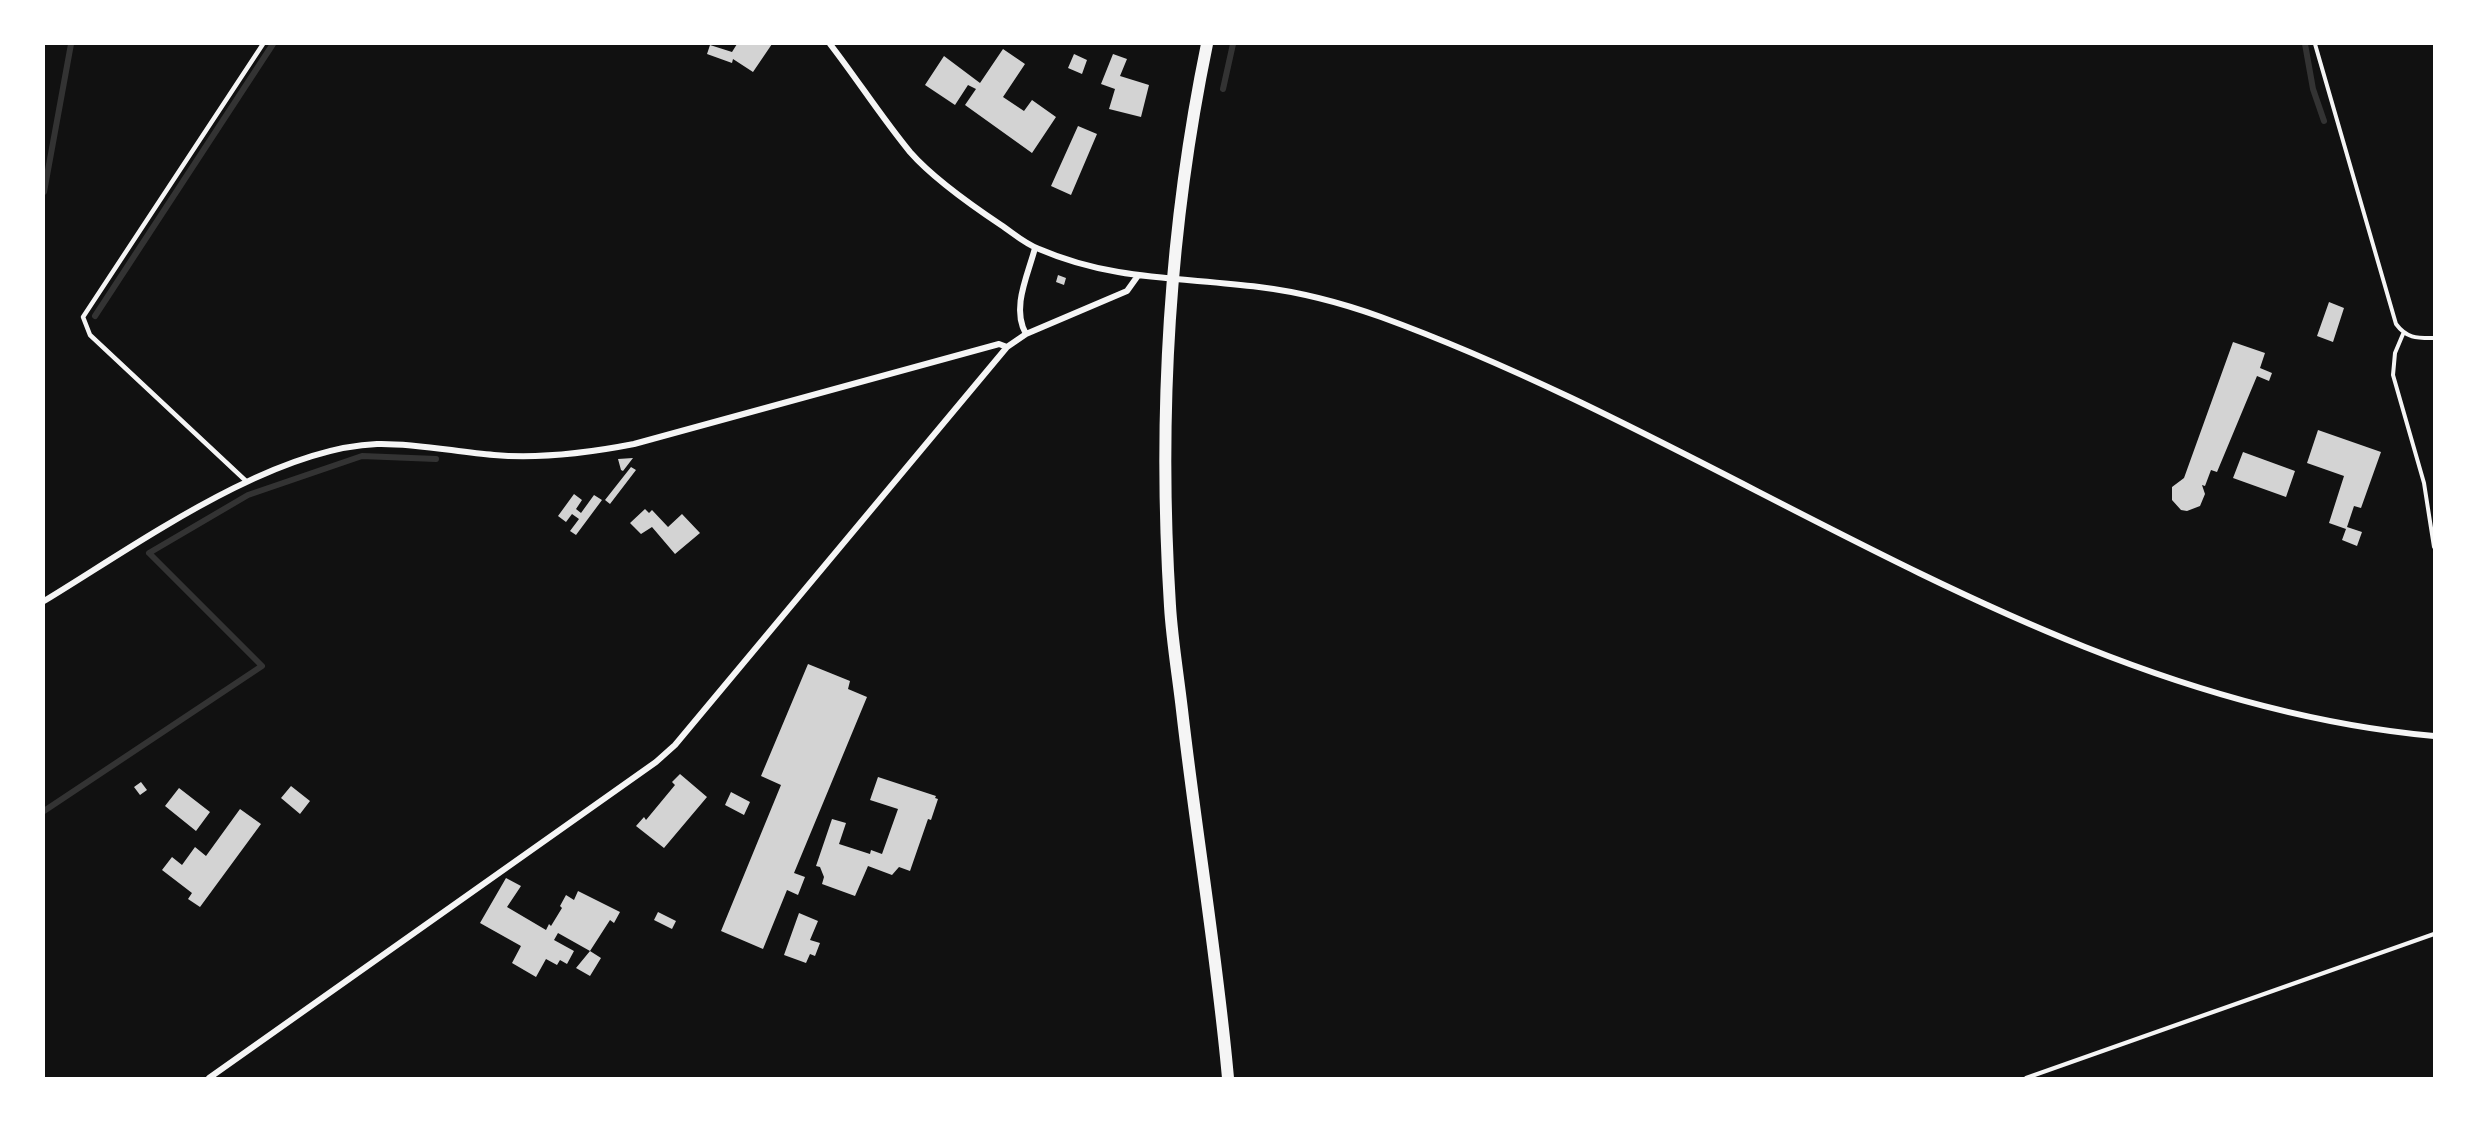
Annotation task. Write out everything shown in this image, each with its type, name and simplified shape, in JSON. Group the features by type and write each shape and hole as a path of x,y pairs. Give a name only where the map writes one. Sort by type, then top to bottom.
{"main road":[{"path":"1207,44 1191,122 1172,280 1165,448 1170,607 1198,839 1219,982 1228,1078"}],"street":[{"path":"830,44 913,155 984,214 1035,248 1102,271 1137,278 1262,287 1326,300 1380,316 1602,411 1984,604 2130,666 2315,718 2434,736"},
{"path":"1026,334 1021,325 1020,301 1035,248"},
{"path":"209,1078 675,746 1007,347 1026,334 1127,291 1137,278"},
{"path":"44,601 246,481 314,457 375,444 498,456 545,456 611,449 999,344 1007,347"}],"lane":[{"path":"246,481 90,335 83,316 263,44"}],"path":[{"path":"2315,44 2396,324 2403,334 2413,338 2434,338"},
{"path":"2403,334 2395,353 2393,375 2424,483 2434,547"},
{"path":"2026,1078 2434,934"}],"building":[{"path":"737,44 772,44 753,72 733,59 732,63 707,54 710,45 732,52"},
{"path":"1003,49 1025,64 1003,97 1024,111 1032,100 1056,117 1032,153 965,105 976,89 968,85 955,105 925,85 944,56 980,83"},
{"path":"1074,54 1087,60 1082,74 1068,68"},
{"path":"1113,54 1127,59 1120,76 1149,85 1141,117 1109,109 1115,89 1101,84"},
{"path":"1078,126 1097,134 1071,195 1051,186"},
{"path":"1058,275 1066,278 1064,285 1056,282"},
{"path":"2329,302 2344,308 2333,342 2317,336"},
{"path":"2233,342 2265,353 2260,368 2272,373 2269,381 2257,376 2217,472 2211,470 2205,486 2202,485 2205,494 2200,506 2187,511 2181,510 2172,500 2172,487 2184,478"},
{"path":"2318,430 2381,452 2361,508 2354,506 2347,527 2362,532 2357,546 2342,540 2346,529 2329,523 2344,476 2307,463"},
{"path":"2243,452 2295,471 2286,497 2233,478"},
{"path":"633,458 623,471 621,470 618,459"},
{"path":"631,467 636,470 610,504 605,500"},
{"path":"574,494 582,500 576,509 581,513 594,495 602,500 576,535 570,531 579,519 572,514 566,522 558,516"},
{"path":"645,509 649,513 652,510 668,527 682,514 700,533 675,554 652,527 641,534 630,523"},
{"path":"808,664 850,681 848,689 867,697 794,873 805,877 798,895 787,890 763,949 721,931 781,785 761,776"},
{"path":"680,774 707,797 664,848 636,826 644,817 646,820 675,785 672,782"},
{"path":"878,777 936,796 935,798 938,799 931,820 928,819 910,871 899,867 892,875 868,866 855,896 822,884 824,877 820,867 816,866 832,819 846,823 839,844 870,854 871,850 882,854 898,809 870,800"},
{"path":"141,782 147,790 140,795 134,787"},
{"path":"291,786 310,801 300,814 281,798"},
{"path":"179,788 210,812 196,831 165,806"},
{"path":"731,792 750,802 744,815 725,805"},
{"path":"240,809 261,824 200,907 188,899 192,893 162,870 172,857 182,865 195,847 206,856"},
{"path":"506,878 521,886 507,907 546,930 562,908 560,906 566,895 574,900 578,891 620,912 614,923 610,920 590,951 558,933 554,940 574,951 567,964 560,960 557,965 546,959 536,977 512,963 521,946 480,923"},
{"path":"658,912 676,921 672,929 654,920"},
{"path":"799,913 818,921 810,940 820,943 815,956 810,954 806,963 784,955"},
{"path":"590,951 601,958 590,976 576,968"}],"waterway":[{"path":"44,192 71,44"},
{"path":"95,316 273,44"},
{"path":"1223,89 1233,44"},
{"path":"2305,44 2313,89 2324,121"},
{"path":"44,811 262,666 149,553 248,495 362,456 436,459"}]}
